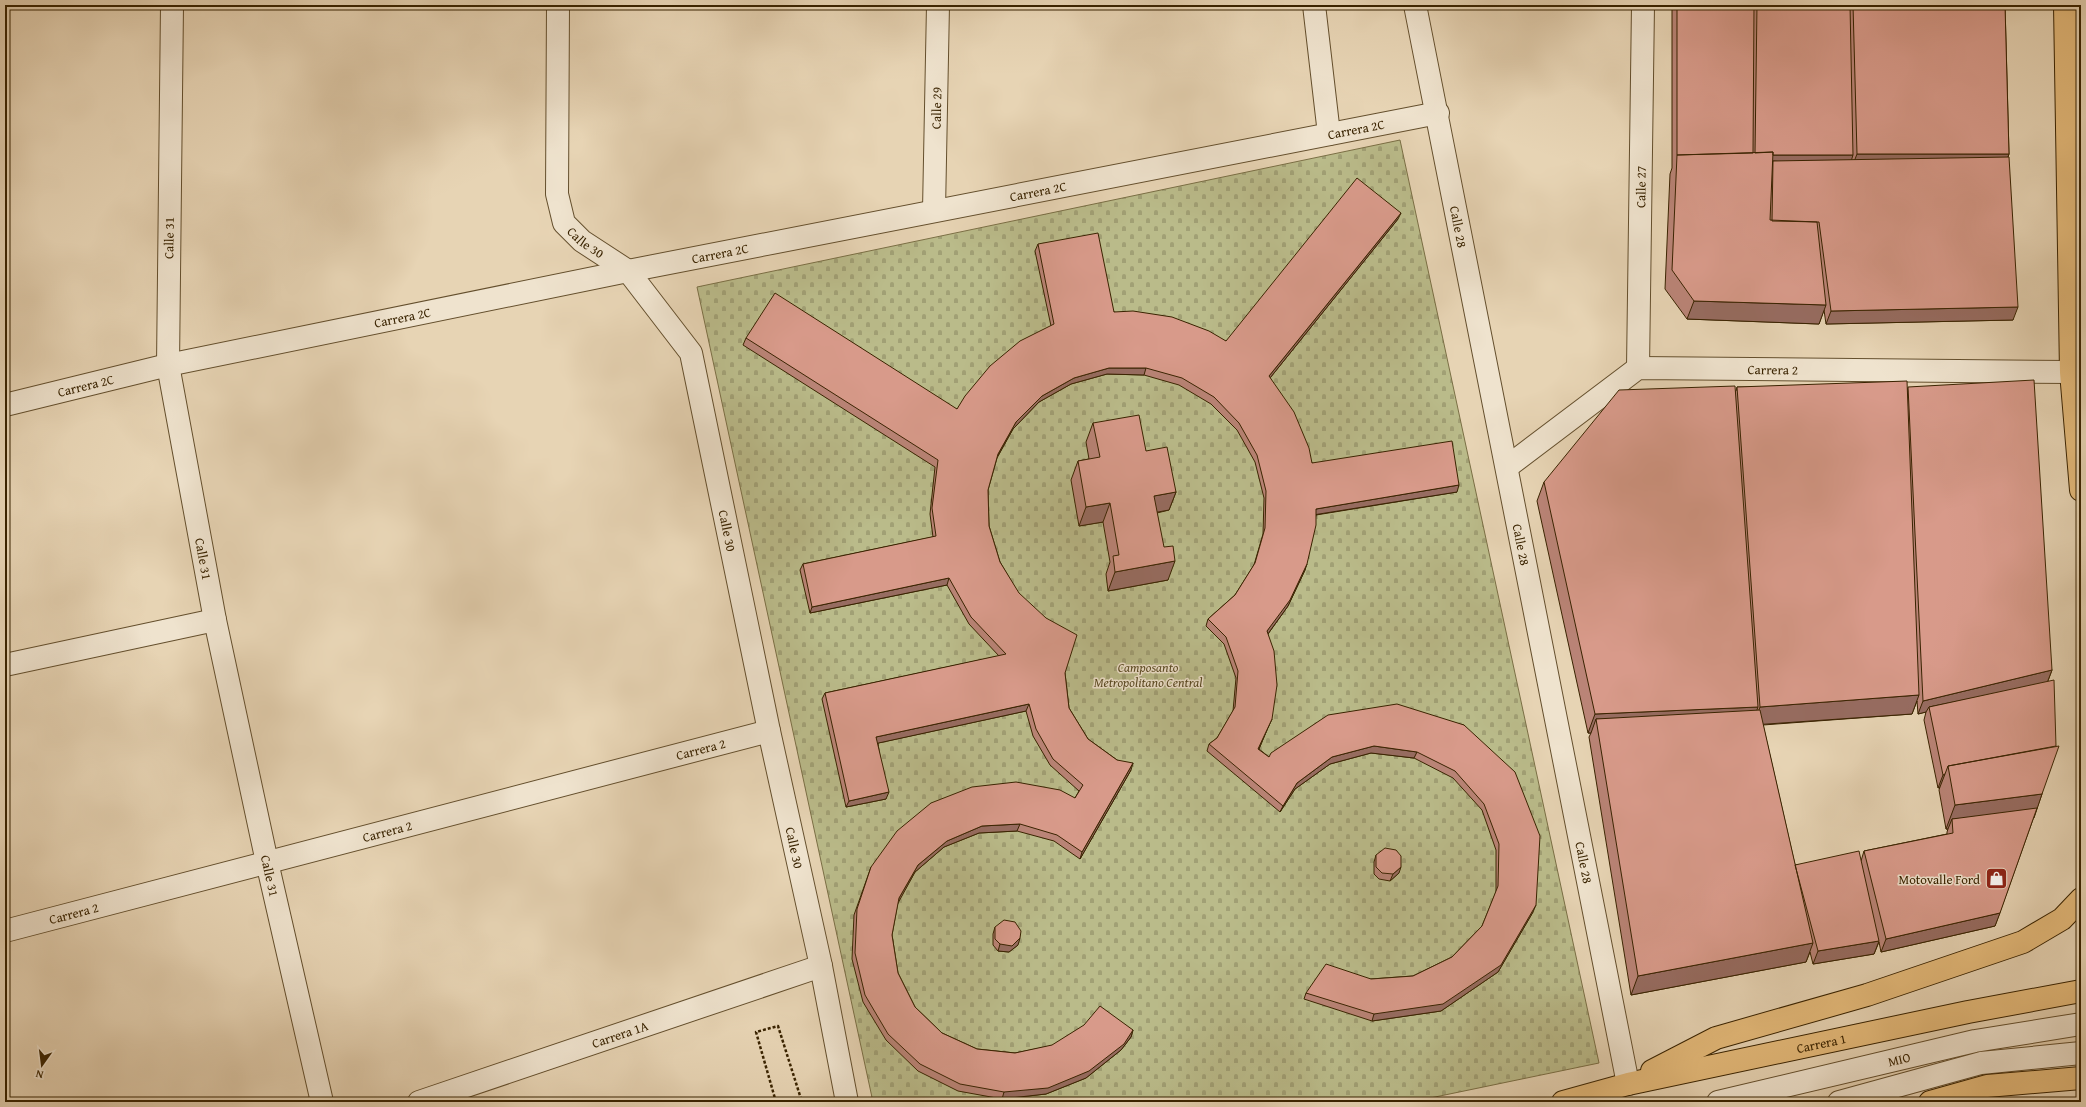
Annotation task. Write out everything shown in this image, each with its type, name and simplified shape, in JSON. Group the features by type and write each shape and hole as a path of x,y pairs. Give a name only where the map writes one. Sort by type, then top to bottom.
{"main road":[{"path":"2065,5 2071,372 2081,490"},
{"path":"2070,5 2081,119"},
{"path":"1628,1084 1716,1038 1867,995 2023,942 2062,919 2081,899"},
{"name":"Carrera 1","path":"1563,1102 1628,1084 1968,1012 2081,991"},
{"path":"1930,1102 1987,1086 2081,1078"}],"street":[{"name":"Calle 31","path":"172,5 168,366 215,620 267,862 322,1102"},
{"name":"Calle 30","path":"558,5 557,194 562,216 564,223 582,241 628,270 691,353 768,731 821,966 847,1102"},
{"name":"Calle 29","path":"934,210 938,5"},
{"path":"1314,5 1329,134"},
{"name":"Calle 28","path":"1415,5 1438,112 1628,1084"},
{"name":"Calle 27","path":"1638,368 1643,5"},
{"name":"Carrera 2C","path":"5,405 168,366 628,270 1438,112"},
{"path":"1507,467 1638,368"},
{"name":"Carrera 2","path":"1638,368 2071,372"},
{"path":"5,666 215,620"},
{"name":"Carrera 2","path":"5,931 768,731"},
{"name":"Carrera 1A","path":"419,1102 821,966"},
{"name":"MIO","path":"1718,1102 1975,1041 2081,1024"},
{"name":"MIO","path":"1839,1102 1981,1063 2081,1053"}],"path":[{"path":"776,1102 756,1032 778,1026 802,1102"}],"green space":[{"name":"Camposanto Metropolitano Central","path":"1400,140 1599,1063 1411,1102 873,1102 697,287"}],"building":[{"path":"1677,5 1754,5 1753,153 1677,155"},
{"path":"1757,5 1850,5 1853,155 1773,155 1773,152 1755,153"},
{"path":"1853,5 2005,5 2009,154 1857,154"},
{"path":"1773,152 1770,220 1817,222 1826,305 1694,301 1672,270 1677,155"},
{"path":"2009,157 2018,307 1831,311 1819,222 1772,221 1773,161"},
{"path":"1357,178 1401,213 1269,376 1294,412 1309,448 1312,463 1452,441 1459,485 1316,509 1316,525 1307,564 1290,600 1267,631 1274,651 1277,685 1272,719 1258,749 1269,757 1271,753 1328,715 1397,704 1464,725 1515,772 1540,836 1536,905 1501,965 1443,1004 1374,1014 1306,993 1326,964 1371,979 1413,976 1452,957 1482,926 1498,886 1499,844 1484,804 1455,771 1417,752 1374,746 1332,757 1297,783 1283,806 1209,744 1217,738 1235,707 1238,671 1226,637 1208,619 1235,595 1255,563 1265,528 1266,491 1257,455 1239,423 1214,397 1182,378 1146,368 1109,368 1074,378 1042,396 1016,422 998,454 988,490 989,526 1000,562 1019,593 1046,618 1077,635 1065,673 1069,708 1088,739 1117,760 1133,763 1082,852 1057,835 1020,824 982,826 947,841 918,865 899,898 892,935 898,973 915,1007 942,1033 977,1049 1015,1053 1052,1045 1084,1025 1100,1006 1133,1030 1124,1044 1089,1071 1048,1088 1004,1092 960,1084 920,1064 888,1034 865,995 855,953 857,909 871,867 897,831 931,803 972,787 1016,782 1060,790 1075,798 1083,785 1053,759 1036,729 1029,704 876,737 889,792 849,801 825,693 1006,654 971,617 949,578 812,607 803,564 936,536 932,508 938,460 746,338 775,293 957,409 965,396 990,366 1020,341 1054,324 1038,244 1098,233 1114,312 1133,311 1172,317 1209,331 1226,341"},
{"path":"2034,380 2052,670 1923,701 1908,387"},
{"path":"1907,381 1919,695 1760,707 1737,387"},
{"path":"1735,386 1758,707 1595,714 1544,482 1619,390"},
{"path":"1139,415 1146,451 1167,447 1176,492 1154,496 1164,547 1173,546 1175,561 1115,572 1113,556 1119,555 1110,503 1086,507 1078,461 1100,457 1093,423"},
{"path":"2054,680 2056,746 1948,766 1945,774 1943,775 1929,707"},
{"path":"1760,710 1813,943 1638,976 1596,719"},
{"path":"2059,746 2042,794 1955,805 1948,766"},
{"path":"2037,808 2000,913 1886,939 1864,851 1953,833 1952,819"},
{"path":"1385,848 1396,850 1401,856 1401,867 1393,874 1382,873 1376,867 1376,855"},
{"path":"1859,851 1879,941 1818,951 1795,865"},
{"path":"1004,920 1015,922 1021,931 1020,938 1012,946 1000,944 995,939 995,927"}],"place":[{"name":"Motovalle Ford","path":"1996,879"}]}
